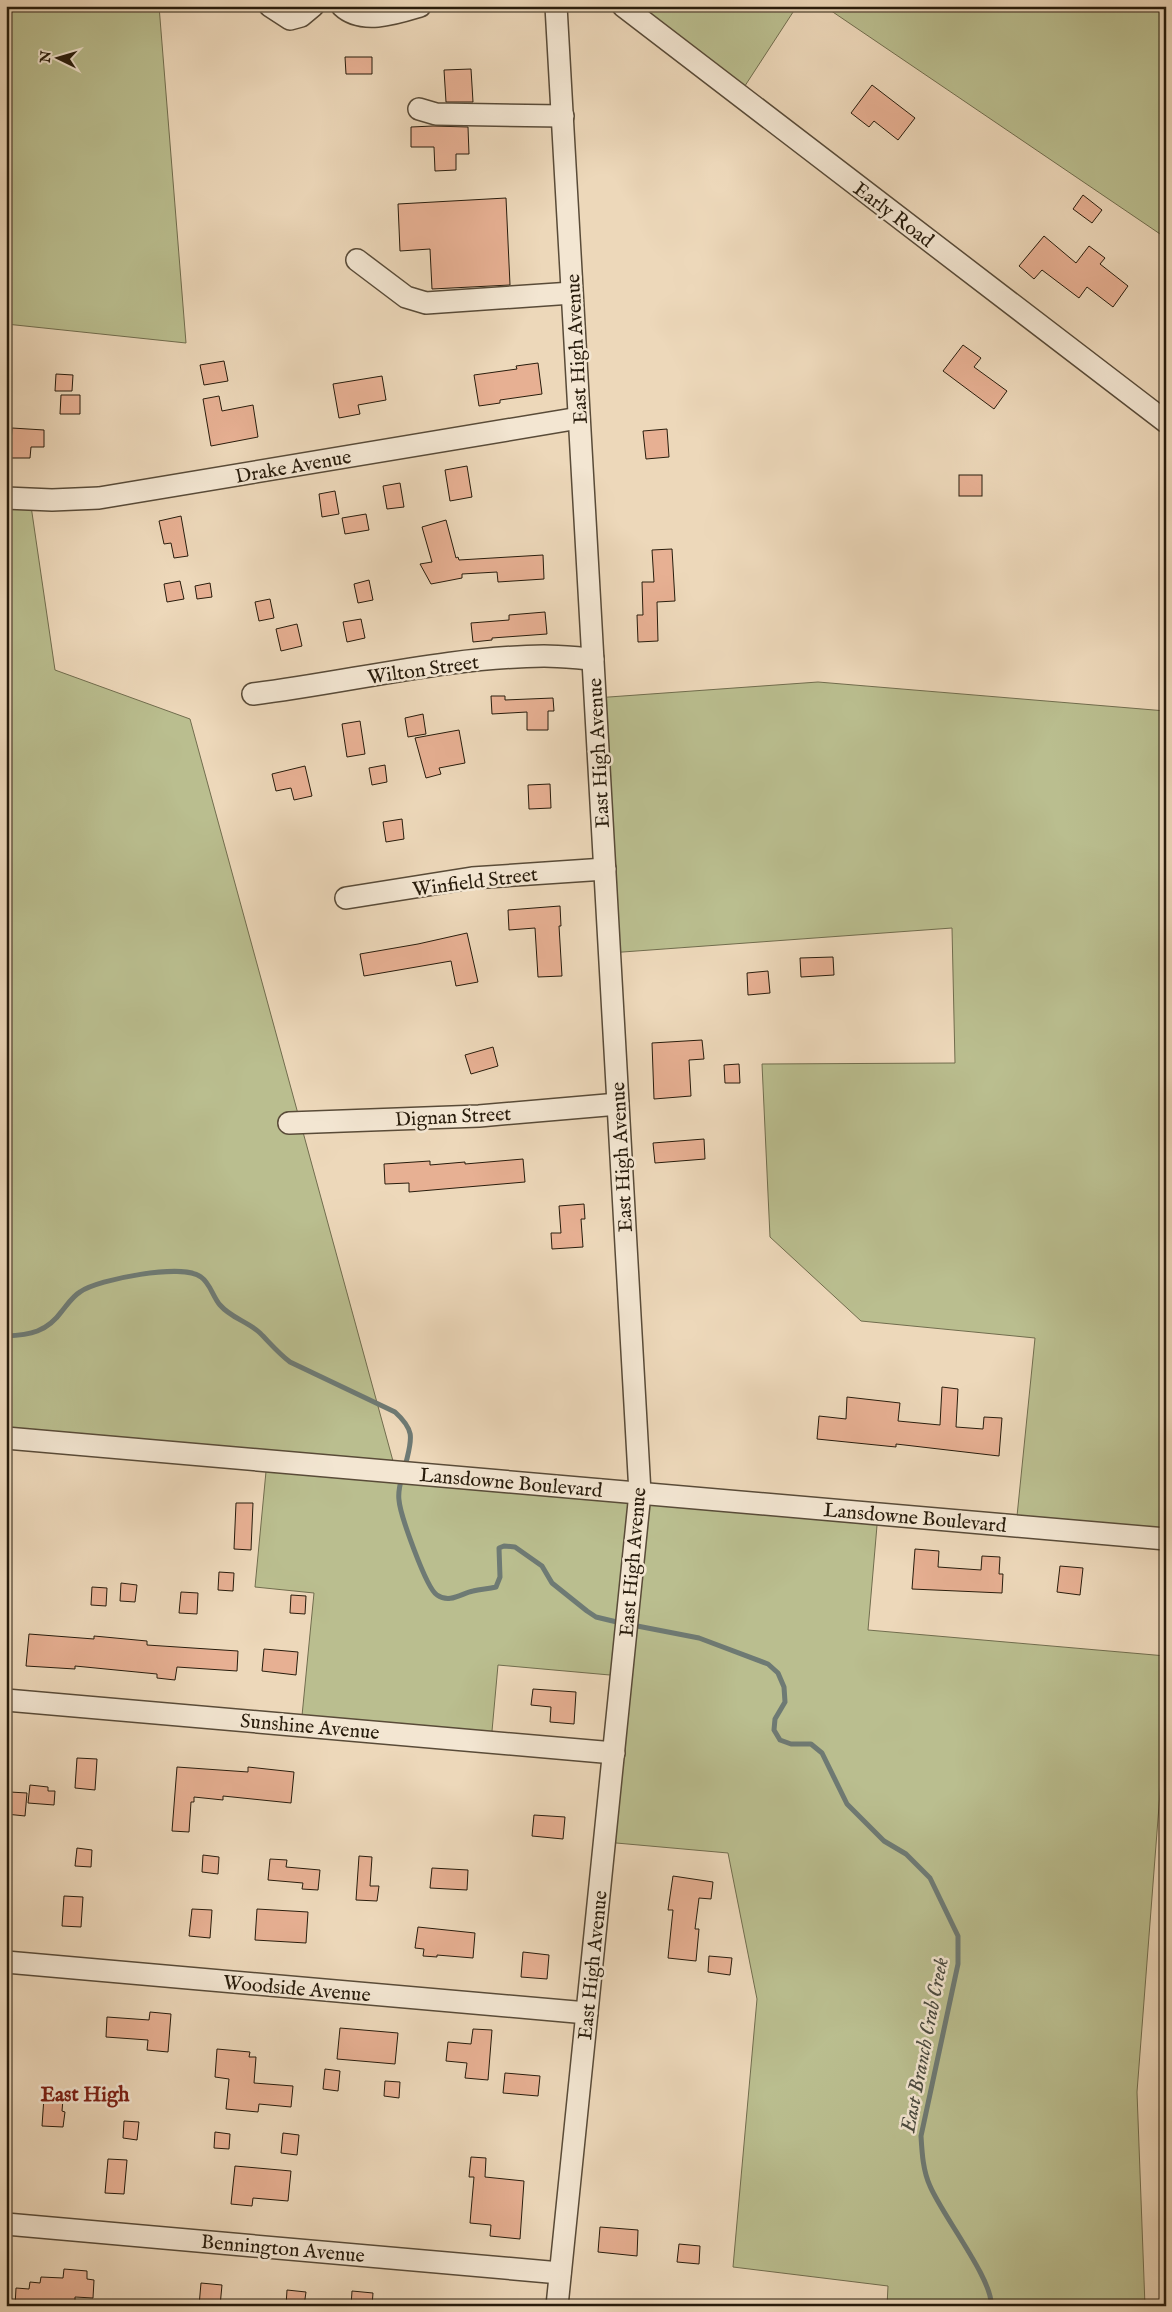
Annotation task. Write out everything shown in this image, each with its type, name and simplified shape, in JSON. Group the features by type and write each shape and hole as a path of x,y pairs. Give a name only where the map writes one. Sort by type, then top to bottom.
{"street":[{"path":"270,6 290,19 301,16 313,6"},
{"path":"342,6 347,11 367,16 393,14 420,6"},
{"name":"East High Avenue","path":"556,6 640,1493 557,2306"},
{"name":"Early Road","path":"623,6 1166,422"},
{"path":"419,109 436,114 562,116"},
{"path":"357,260 406,297 426,303 572,293"},
{"name":"Drake Avenue","path":"6,498 52,500 99,498 579,418"},
{"name":"Wilton Street","path":"253,694 314,687 442,664 546,656 594,659"},
{"name":"Winfield Street","path":"346,898 472,878 604,869"},
{"name":"Dignan Street","path":"289,1123 479,1116 618,1104"},
{"name":"Lansdowne Boulevard","path":"6,1438 1166,1538"},
{"name":"Sunshine Avenue","path":"6,1700 614,1753"},
{"name":"Woodside Avenue","path":"6,1962 587,2013"},
{"name":"Bennington Avenue","path":"6,2224 560,2273"}],"green space":[{"path":"6,6 159,6 186,343 6,324"},
{"path":"623,6 797,6 739,95"},
{"path":"824,6 1166,6 1166,238"},
{"path":"6,498 30,499 55,670 190,719 396,1472 878,1514 868,1630 1166,1656 1166,1715 1137,2092 1145,2306 887,2306 888,2286 733,2267 757,1999 728,1853 605,1842 621,1676 498,1665 491,1742 301,1726 314,1593 255,1587 267,1461 6,1438"},
{"path":"818,682 1166,711 1166,1539 1016,1526 1035,1338 861,1321 770,1237 762,1064 955,1063 952,928 609,953 595,698"}],"building":[{"path":"345,57 372,57 372,74 346,74"},
{"path":"471,69 473,102 446,102 444,70"},
{"path":"872,85 915,118 898,140 874,121 869,127 851,113"},
{"path":"411,127 468,127 469,154 456,154 456,170 435,171 434,147 411,147"},
{"path":"1083,195 1102,210 1092,223 1073,209"},
{"path":"506,198 510,285 432,289 430,249 400,251 398,204"},
{"path":"1044,236 1076,263 1089,246 1105,258 1100,264 1128,286 1113,307 1087,287 1079,298 1042,270 1034,279 1019,266"},
{"path":"963,345 981,358 974,367 1007,391 994,409 943,371"},
{"path":"224,361 228,381 204,385 200,365"},
{"path":"538,363 542,394 500,400 500,403 479,406 474,375 517,369 516,366"},
{"path":"56,374 73,375 72,391 55,391"},
{"path":"382,376 386,400 358,405 360,414 339,418 333,384"},
{"path":"61,395 80,395 80,414 60,414"},
{"path":"219,396 222,411 253,405 258,437 211,446 203,399"},
{"path":"12,428 44,430 44,447 31,447 30,458 10,458"},
{"path":"667,429 669,457 646,459 643,431"},
{"path":"467,466 472,497 450,501 445,470"},
{"path":"959,475 982,475 982,496 959,496"},
{"path":"400,483 404,507 387,509 383,486"},
{"path":"335,491 339,514 322,517 319,494"},
{"path":"366,514 369,530 345,534 342,518"},
{"path":"181,516 188,556 174,558 171,543 164,544 159,521"},
{"path":"446,520 456,558 458,557 459,560 543,555 544,579 498,582 497,572 462,574 462,578 431,584 420,564 432,562 422,527"},
{"path":"672,549 675,601 657,602 658,641 638,642 637,615 643,615 642,582 654,582 652,550"},
{"path":"369,580 373,600 358,603 354,584"},
{"path":"180,581 184,599 167,602 164,584"},
{"path":"210,583 212,597 197,599 195,586"},
{"path":"270,599 274,618 259,621 255,602"},
{"path":"545,612 547,634 492,638 492,640 473,642 471,623 509,620 509,615"},
{"path":"361,619 365,638 347,642 343,622"},
{"path":"297,624 302,646 281,651 276,629"},
{"path":"491,696 505,696 505,700 553,698 554,711 548,711 548,730 527,730 527,712 492,714"},
{"path":"423,714 426,734 408,737 405,718"},
{"path":"360,721 365,754 347,757 342,724"},
{"path":"459,730 465,763 439,768 441,774 426,778 415,738"},
{"path":"385,765 387,782 372,785 369,768"},
{"path":"305,766 312,796 294,800 291,788 276,791 272,774"},
{"path":"550,784 551,808 529,809 528,785"},
{"path":"402,819 404,839 386,842 383,822"},
{"path":"560,906 561,926 559,926 562,976 538,977 535,928 509,930 508,910"},
{"path":"467,933 478,982 456,986 451,961 364,976 360,954"},
{"path":"833,957 834,975 801,977 800,958"},
{"path":"768,971 770,993 748,995 747,973"},
{"path":"702,1040 704,1059 689,1060 691,1096 654,1099 652,1043"},
{"path":"493,1047 498,1066 471,1074 465,1055"},
{"path":"739,1064 740,1083 725,1083 724,1065"},
{"path":"704,1139 705,1159 655,1163 653,1143"},
{"path":"523,1159 525,1182 409,1192 409,1183 385,1184 384,1164 430,1161 430,1165 465,1162 465,1164"},
{"path":"584,1204 585,1219 581,1219 583,1247 552,1249 551,1233 561,1233 559,1206"},
{"path":"942,1387 958,1389 956,1427 983,1429 984,1417 1002,1418 999,1456 896,1444 896,1447 817,1439 819,1416 846,1419 847,1397 900,1403 898,1421 940,1425"},
{"path":"236,1503 253,1503 251,1550 234,1549"},
{"path":"915,1549 939,1551 938,1567 981,1570 982,1556 1000,1557 999,1574 1003,1574 1002,1593 912,1589"},
{"path":"1060,1566 1083,1568 1080,1595 1057,1592"},
{"path":"219,1572 234,1573 233,1591 218,1590"},
{"path":"121,1583 137,1585 135,1602 120,1601"},
{"path":"92,1587 107,1588 106,1606 91,1605"},
{"path":"181,1592 198,1593 197,1614 179,1613"},
{"path":"291,1595 306,1596 305,1614 290,1613"},
{"path":"29,1634 94,1639 94,1636 147,1641 147,1645 238,1651 237,1671 177,1667 175,1680 157,1678 157,1674 75,1666 75,1669 26,1666"},
{"path":"264,1649 298,1652 296,1675 262,1671"},
{"path":"533,1689 576,1692 574,1724 550,1722 551,1707 531,1705"},
{"path":"77,1758 97,1759 95,1790 75,1788"},
{"path":"177,1767 248,1772 248,1767 294,1772 291,1803 223,1796 223,1800 194,1797 194,1802 191,1802 189,1832 172,1831"},
{"path":"30,1785 48,1787 48,1791 55,1791 54,1805 28,1803"},
{"path":"10,1792 27,1793 25,1816 6,1814 6,1800 9,1800"},
{"path":"534,1815 565,1817 563,1839 532,1836"},
{"path":"77,1848 92,1850 91,1867 75,1866"},
{"path":"203,1855 219,1857 218,1874 202,1872"},
{"path":"359,1856 372,1857 370,1886 379,1886 377,1901 356,1900"},
{"path":"270,1859 287,1860 286,1867 320,1870 318,1890 302,1889 303,1883 268,1880"},
{"path":"432,1868 468,1870 467,1890 430,1888"},
{"path":"673,1876 713,1882 711,1899 699,1898 695,1929 699,1929 696,1961 668,1958 673,1910 668,1910"},
{"path":"64,1896 83,1897 81,1927 62,1926"},
{"path":"192,1909 212,1910 210,1938 189,1936"},
{"path":"257,1909 308,1912 306,1943 255,1940"},
{"path":"418,1927 475,1933 473,1958 437,1955 437,1957 423,1956 424,1949 415,1948"},
{"path":"523,1952 549,1955 547,1979 521,1977"},
{"path":"709,1956 732,1958 730,1975 708,1972"},
{"path":"150,2012 171,2014 168,2052 147,2050 148,2040 106,2037 107,2017 149,2020"},
{"path":"340,2028 398,2033 395,2064 337,2059"},
{"path":"473,2029 492,2030 488,2080 465,2078 467,2063 446,2061 448,2042 471,2044"},
{"path":"217,2049 250,2052 249,2057 256,2057 254,2083 293,2086 291,2107 259,2104 258,2112 226,2109 229,2079 215,2077"},
{"path":"325,2069 340,2071 338,2091 323,2089"},
{"path":"505,2073 540,2076 538,2096 503,2093"},
{"path":"385,2081 400,2082 399,2098 384,2096"},
{"path":"44,2097 63,2099 62,2111 65,2112 63,2127 42,2126"},
{"path":"124,2121 139,2122 137,2140 123,2138"},
{"path":"215,2132 230,2134 229,2149 214,2148"},
{"path":"283,2133 299,2135 297,2155 281,2153"},
{"path":"471,2157 486,2158 485,2177 524,2181 520,2239 490,2236 491,2225 470,2223 474,2177 469,2177"},
{"path":"108,2159 127,2160 124,2194 105,2193"},
{"path":"235,2166 291,2171 288,2201 253,2198 252,2206 231,2204"},
{"path":"600,2227 638,2230 637,2256 598,2252"},
{"path":"679,2244 700,2246 699,2264 677,2262"},
{"path":"64,2269 87,2271 87,2279 94,2280 93,2298 75,2297 75,2306 15,2306 16,2288 29,2289 30,2282 40,2283 41,2277 63,2278"},
{"path":"201,2283 222,2285 220,2306 199,2306"},
{"path":"287,2290 306,2292 304,2306 286,2306"},
{"path":"352,2291 373,2293 372,2306 351,2306"}],"waterway":[{"name":"East Branch Crab Creek","path":"6,1336 23,1335 44,1328 80,1292 104,1282 140,1274 160,1272 191,1273 204,1280 224,1309 260,1333 290,1362 395,1412 407,1425 411,1437 405,1467"},
{"name":"East Branch Crab Creek","path":"402,1477 399,1489 400,1508 420,1566 437,1595 451,1598 473,1591 496,1587 500,1577 499,1548 504,1546 515,1547 542,1566 552,1583 587,1611 596,1617 621,1623"},
{"name":"East Branch Crab Creek","path":"632,1625 699,1638 768,1664 778,1673 784,1687 785,1702 775,1719 774,1730 780,1740 791,1744 811,1744 822,1753 847,1804 884,1841 906,1854 930,1878 958,1936 958,1964 921,2136 923,2162 936,2198 984,2281 990,2295 991,2306"}],"district":[{"name":"East High","path":"85,2094"}]}
